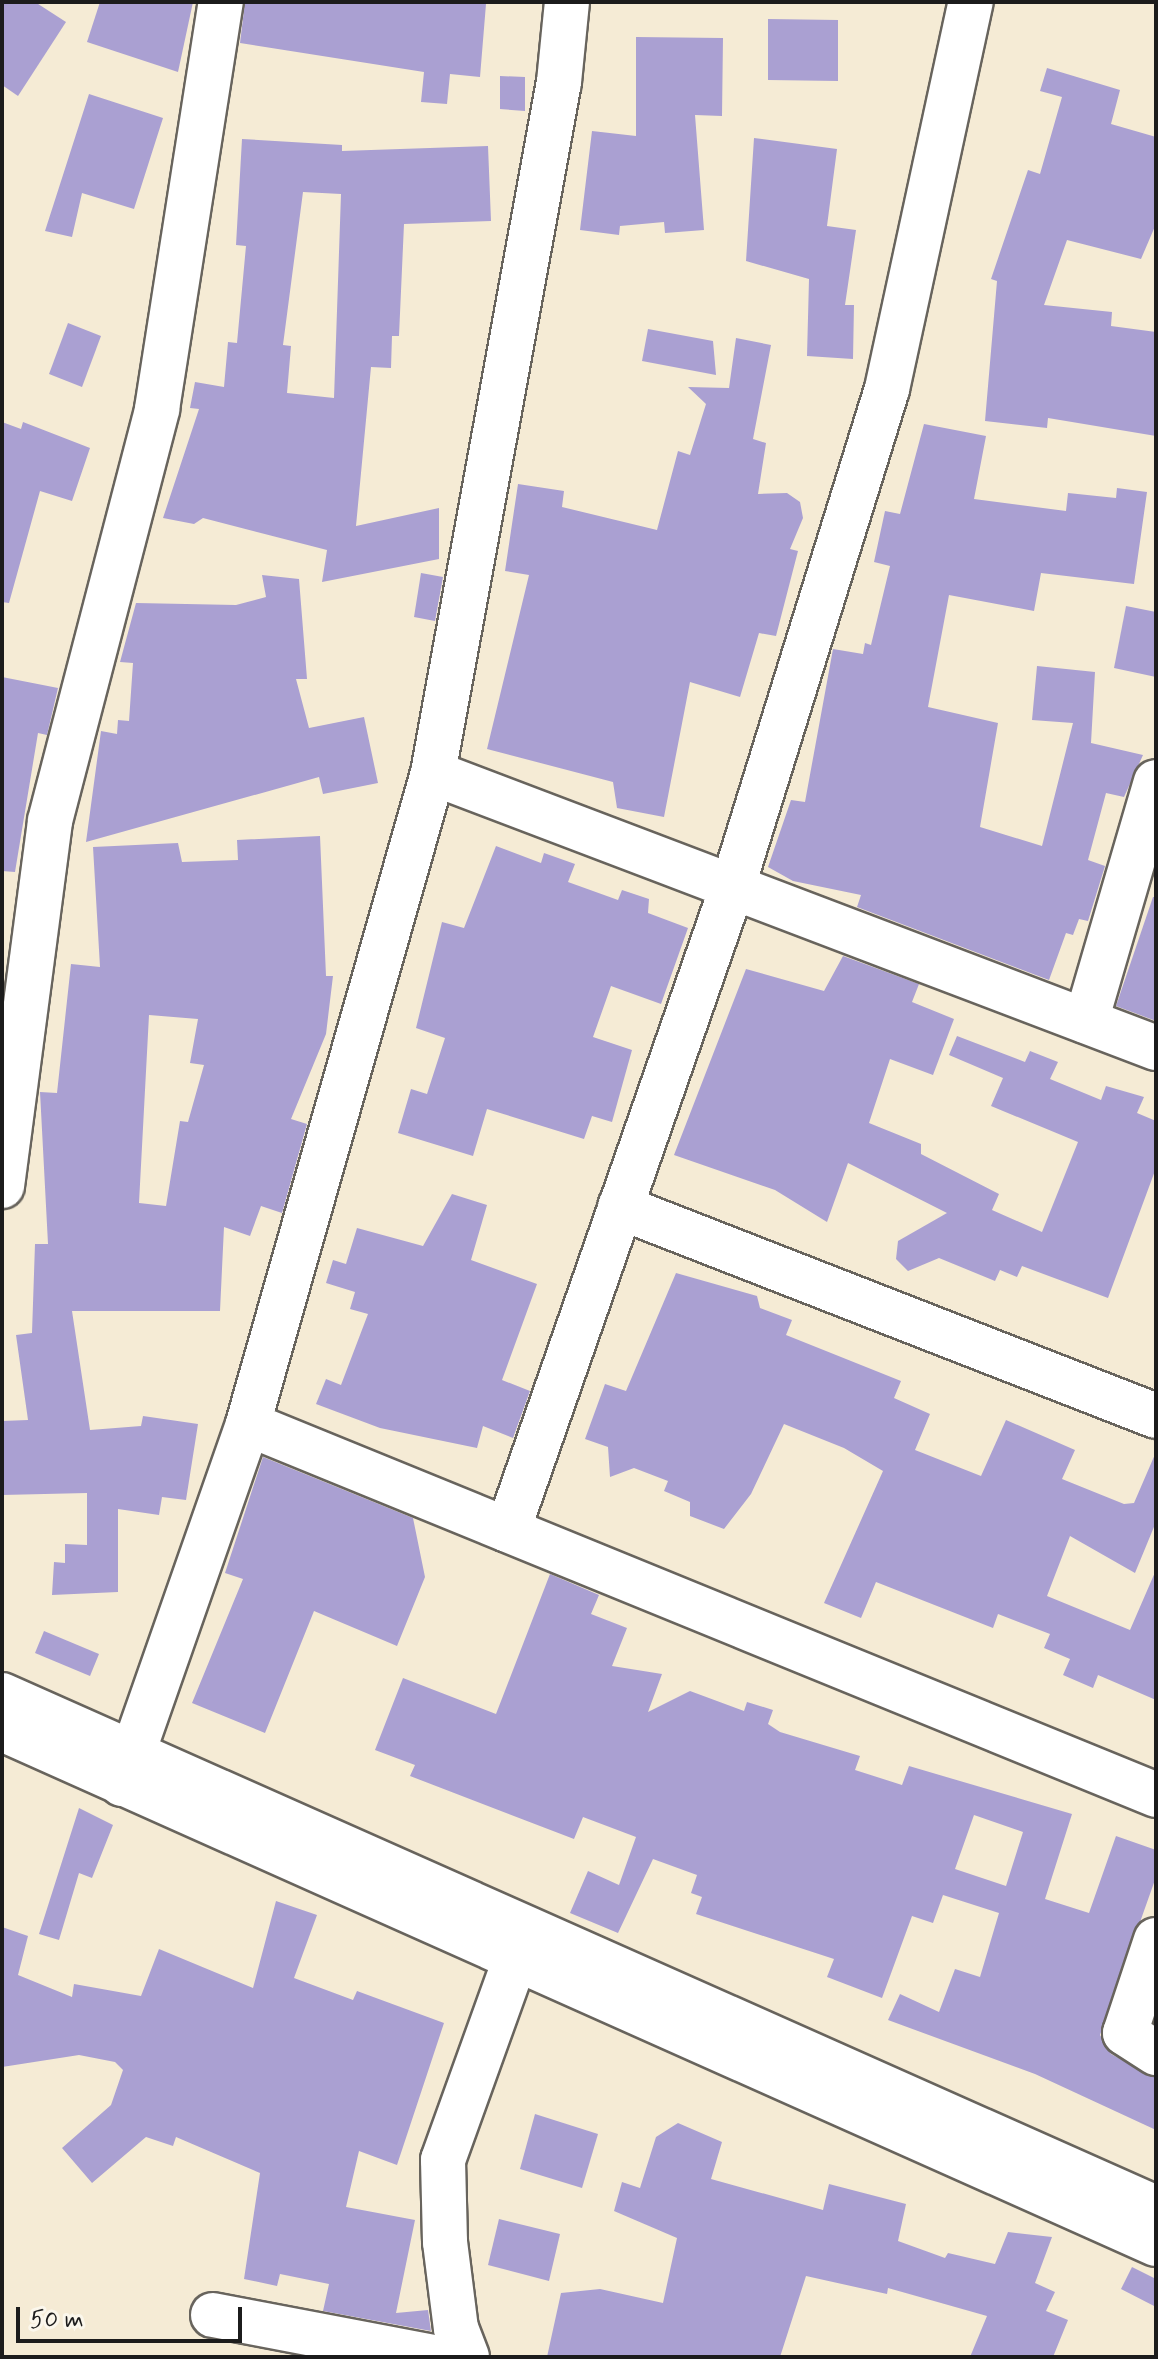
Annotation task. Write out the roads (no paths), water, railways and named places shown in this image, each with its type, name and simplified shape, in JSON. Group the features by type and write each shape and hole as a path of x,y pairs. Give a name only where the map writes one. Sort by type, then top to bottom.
{"street":[{"path":"2,1186 50,821 157,409 221,2"},
{"path":"128,1769 248,1424 433,773 559,82 567,2"},
{"path":"508,1530 734,882 887,389 971,2"},
{"path":"433,773 734,882 1156,1048"},
{"path":"1086,1021 1156,782"},
{"path":"620,1207 1156,1416"},
{"path":"248,1424 1156,1795"},
{"path":"2,1695 128,1769 515,1960 1156,2244"},
{"path":"2,1729 128,1769 1156,2208"},
{"path":"1156,1940 1125,2033 1156,2053"},
{"path":"467,2357 448,2271 443,2160 515,1960"},
{"path":"213,2315 434,2357"}]}
